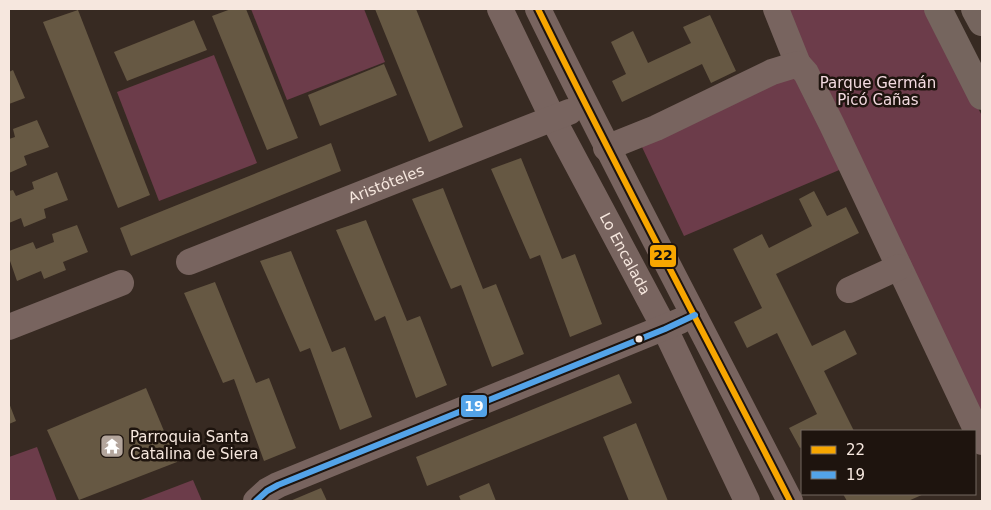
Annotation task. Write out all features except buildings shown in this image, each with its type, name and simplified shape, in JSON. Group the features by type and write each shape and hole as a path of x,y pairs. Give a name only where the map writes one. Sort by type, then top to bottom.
{"main road":[{"path":"938,9 981,92"},
{"path":"975,9 982,22"}],"street":[{"name":"Lo Encalada","path":"500,9 553,119 665,329 747,501"},
{"path":"538,9 606,148 695,314 790,501"},
{"path":"776,9 798,64 808,78 982,442"},
{"path":"606,148 656,128 772,72 798,64"},
{"name":"Aristóteles","path":"189,262 585,105"},
{"path":"849,290 899,267"},
{"path":"9,327 121,283"},
{"path":"256,501 267,491 278,485 665,329 695,314"}],"green space":[{"path":"251,9 364,9 385,62 287,100"},
{"name":"Parque Germán Picó Cañas","path":"781,9 929,9 982,116 982,439 844,168 684,236 633,128 801,52"},
{"path":"214,55 257,163 159,201 117,92"},
{"path":"37,447 57,501 9,501 9,457"},
{"path":"193,480 202,501 138,501"}],"transit line":[{"name":"22","path":"538,9 631,194 790,501"},
{"name":"19","path":"256,501 267,491 278,485 665,329 695,315"}],"place":[{"name":"Parroquia Santa Catalina de Siera","path":"112,446"}]}
